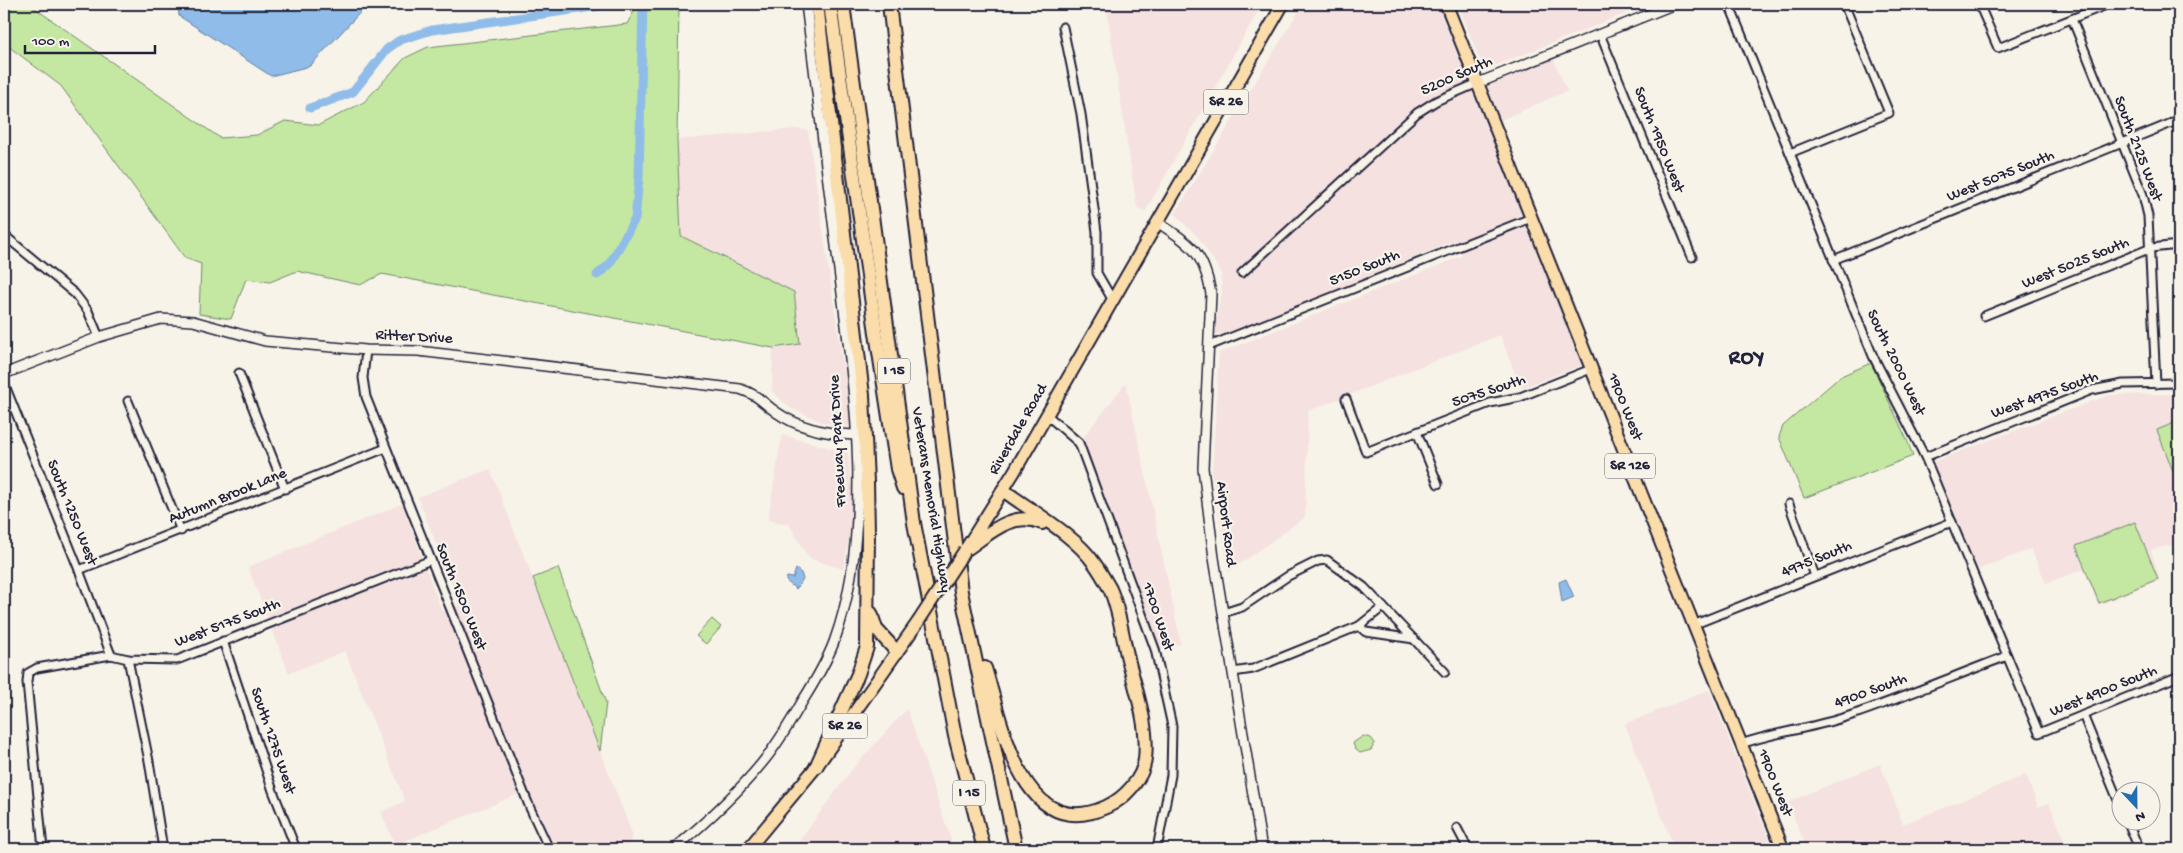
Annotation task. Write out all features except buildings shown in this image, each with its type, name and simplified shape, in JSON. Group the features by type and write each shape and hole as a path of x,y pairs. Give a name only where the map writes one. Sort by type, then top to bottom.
{"highway":[{"path":"816,767 864,660 867,647 868,482 862,395 817,4"},
{"path":"830,4 897,469 914,523"},
{"name":"Veterans Memorial Highway","path":"843,4 914,523 955,736 984,849"},
{"name":"Veterans Memorial Highway","path":"889,4 961,592 1016,849"},
{"path":"961,592 1014,760 1028,787 1053,808 1070,814 1091,814 1111,805 1129,791 1140,775 1145,760 1145,735 1120,623 1110,591 1093,562 1080,547 1004,490"},
{"path":"965,550 1004,524 1020,519 1031,519 1058,530"},
{"path":"867,598 876,629 897,652"}],"main road":[{"name":"Riverdale Road","path":"748,849 816,767 897,652 1004,490 1283,4"},
{"name":"1900 West","path":"1446,4 1783,849"}],"street":[{"name":"Freeway Park Drive","path":"674,849 728,800 763,762 813,686 834,642 850,586 858,517 855,434 846,322 806,4"},
{"name":"5200 South","path":"1242,274 1417,113 1436,101 1675,4"},
{"name":"South 2000 West","path":"1729,4 1872,356 1925,457 2039,733"},
{"path":"1790,153 1889,113 1844,4"},
{"path":"1979,4 1998,48 2109,4"},
{"name":"South 2125 West","path":"2072,19 2143,196 2148,216 2156,384"},
{"path":"1063,27 1081,114 1096,232 1097,272 1112,299"},
{"name":"South 1950 West","path":"1600,34 1692,257"},
{"name":"West 5075 South","path":"1833,260 2179,120"},
{"name":"5150 South","path":"1209,346 1531,218"},
{"name":"Airport Road","path":"1157,222 1190,244 1200,258 1208,275 1211,294 1203,468 1223,613 1262,849"},
{"path":"4,235 75,294 88,311 99,336"},
{"name":"West 5025 South","path":"1984,316 2151,248 2179,244"},
{"name":"Ritter Drive","path":"4,374 99,336 141,323 161,319 182,319 265,341 366,350 418,351 740,389 756,395 776,412 798,424 821,432 855,434"},
{"name":"South 1500 West","path":"366,350 363,378 366,397 530,808 549,849"},
{"name":"5075 South","path":"1346,399 1366,452 1490,403 1520,397 1592,369"},
{"path":"239,373 286,489"},
{"name":"South 1250 West","path":"4,383 111,655"},
{"name":"West 4975 South","path":"1925,457 2092,390 2123,384 2179,383"},
{"path":"128,401 181,531"},
{"name":"1700 West","path":"1047,416 1079,443 1155,649 1172,726 1171,775 1158,849"},
{"path":"1417,432 1438,484"},
{"name":"Autumn Brook Lane","path":"79,570 386,448"},
{"path":"1789,504 1815,576"},
{"name":"4975 South","path":"1693,625 1952,522"},
{"name":"West 5175 South","path":"43,849 27,682 28,673 37,668 111,655 128,660 177,660 431,560"},
{"path":"1223,613 1242,608 1288,576 1318,561 1327,560 1364,587 1446,672"},
{"path":"1233,672 1253,669 1359,626 1383,607"},
{"path":"1359,626 1366,632 1414,639"},
{"name":"South 1275 West","path":"223,641 273,791 296,849"},
{"name":"4900 South","path":"1741,744 1760,737 1816,726 1849,716 2007,656"},
{"path":"128,660 149,761 163,849"},
{"name":"West 4900 South","path":"2039,733 2179,676"},
{"path":"2083,715 2110,781"},
{"path":"1457,828 1468,849"},
{"path":"2131,830 2139,849"}],"shaded area":[{"path":"1106,4 1262,4 1145,212 1137,207"},
{"path":"1303,4 1437,4 1582,365 1521,388 1500,335 1308,411 1305,517 1229,572 1212,475 1219,353 1462,256 1456,240 1225,335 1213,334 1222,293 1221,272 1199,238 1175,214"},
{"path":"1458,4 1649,4 1484,70"},
{"path":"1553,58 1567,91 1500,120 1487,85"},
{"path":"795,129 808,130 852,427 823,422 790,408 772,391 773,348 800,343 794,292 680,237 677,140"},
{"path":"1126,383 1181,644 1155,649 1079,443"},
{"path":"2179,394 2179,543 2151,550 2160,580 2098,605 2084,569 2046,583 2031,549 1969,573 1925,465 2109,395"},
{"path":"782,435 848,453 854,511 843,569 809,558 789,524 768,520"},
{"path":"490,469 633,836 625,849 555,849 528,790 395,845 381,812 405,801 345,651 289,673 248,567 402,504 442,612 460,605 418,497"},
{"path":"1709,690 1773,849 1675,849 1625,724"},
{"path":"907,709 954,849 793,849 854,767"},
{"path":"1880,764 1903,824 2026,775 2038,807 2049,803 2068,849 1807,849 1788,802"}],"green space":[{"path":"4,4 28,4 33,7 220,138 257,135 285,121 319,125 364,102 405,58 428,47 627,24 638,4 679,4 677,140 681,236 794,292 800,344 773,348 382,274 360,285 297,271 270,282 246,279 231,319 199,314 201,264 185,258 61,86 4,43"},
{"path":"1871,363 1913,456 1804,498 1779,437 1783,426 1841,376"},
{"path":"2179,421 2179,468 2173,471 2157,430"},
{"path":"2135,522 2158,579 2099,603 2076,546"},
{"path":"558,568 606,703 600,751 533,578"},
{"path":"712,619 721,627 706,644 696,636"},
{"path":"1363,736 1371,738 1375,743 1371,750 1360,753 1355,749 1353,743"}],"water":[{"path":"178,4 368,4 310,66 271,76 179,16"},
{"path":"796,569 801,573 803,579 796,589 786,581 787,577 793,578"},
{"path":"1566,579 1574,597 1562,602 1559,582"}],"waterway":[{"path":"310,108 353,92 387,49 400,40 432,30 614,4"},
{"path":"612,5 628,4"},
{"path":"597,275 609,265 635,219 639,178 643,4"}],"district":[{"name":"ROY","path":"1747,359"}]}
